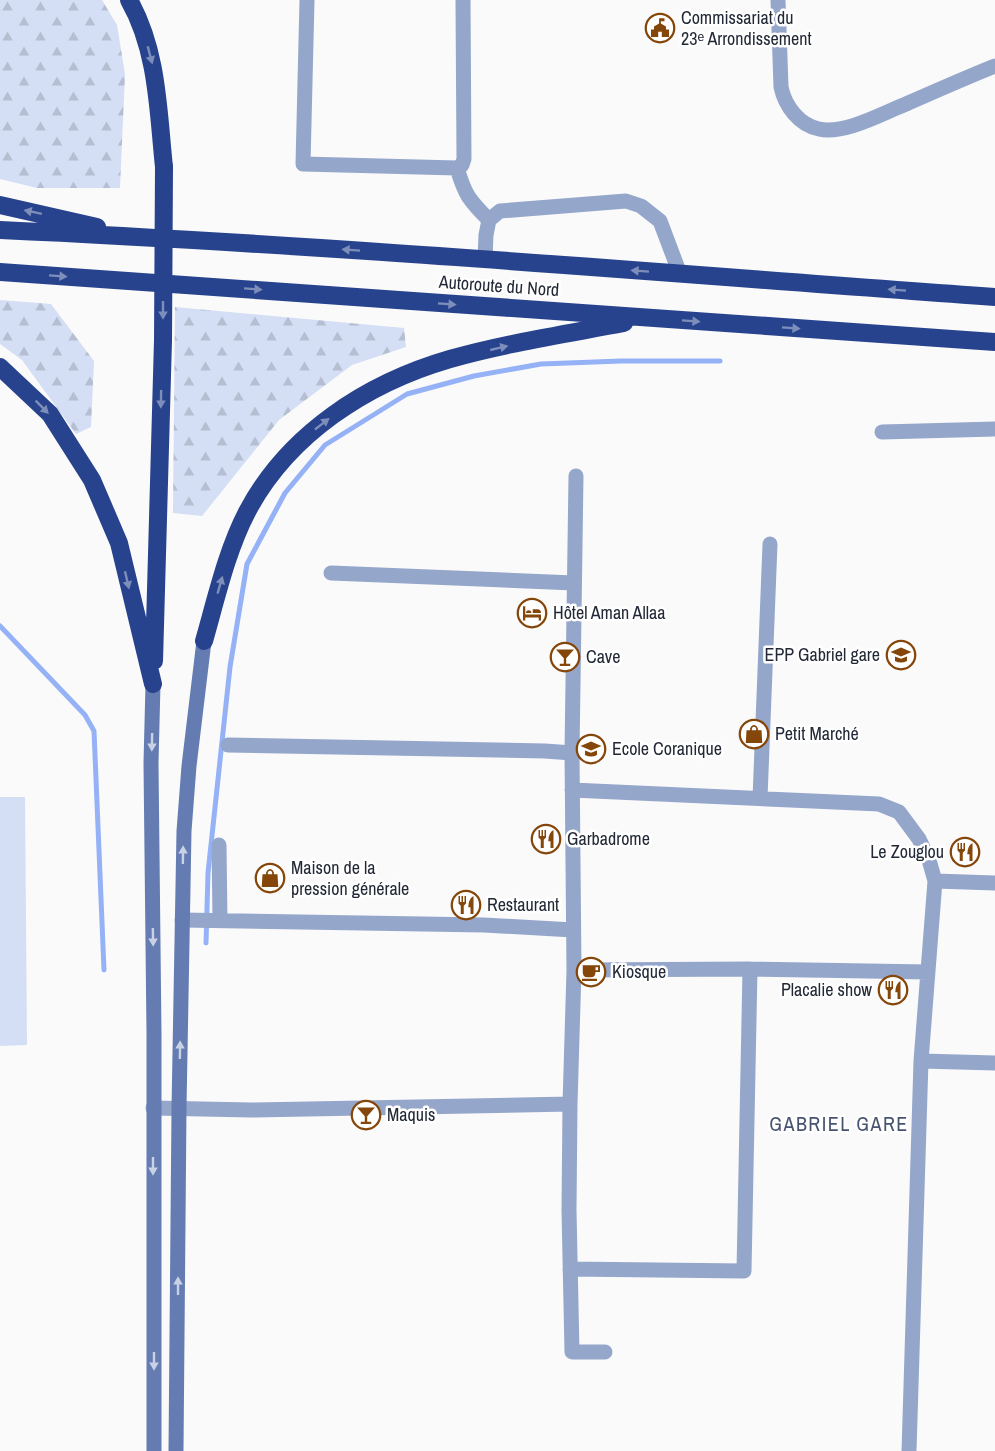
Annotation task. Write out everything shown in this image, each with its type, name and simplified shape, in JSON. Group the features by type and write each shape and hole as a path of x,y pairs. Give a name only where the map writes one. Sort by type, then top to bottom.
{"highway":[{"path":"129,0 139,21 151,58 159,104 164,167 163,340 153,684"},
{"path":"0,205 130,236"},
{"name":"Autoroute du Nord","path":"0,230 485,259 995,297"},
{"name":"Autoroute du Nord","path":"0,272 995,342"},
{"path":"204,641 228,558 247,512 268,478 301,440 343,407 389,381 449,359 650,319"},
{"path":"0,367 50,414 92,480 119,543 153,684"}],"main road":[{"path":"176,1451 179,1108 188,920 184,831 189,766 204,641"},
{"path":"153,684 151,764 154,1034 154,1451"}],"street":[{"path":"307,0 303,164 458,168 464,159 463,0"},
{"path":"778,0 783,98 798,117 819,129 831,130 857,125 995,66"},
{"path":"458,168 464,191 489,220"},
{"path":"485,259 489,220 500,211 626,201 641,206 660,221 680,274"},
{"path":"882,432 995,429"},
{"path":"576,476 572,753 574,970 570,1104 572,1352 604,1352"},
{"path":"760,798 770,544"},
{"path":"331,573 574,583"},
{"path":"228,745 572,753"},
{"path":"572,790 879,804 899,812 919,839 929,860 935,881 921,1061 909,1451"},
{"path":"218,920 219,845"},
{"path":"935,881 995,883"},
{"path":"188,920 484,925 573,930"},
{"path":"574,970 750,969 928,972"},
{"path":"570,1269 744,1271 750,969"},
{"path":"921,1061 995,1063"},
{"path":"153,1108 251,1110 570,1104"}],"green space":[{"path":"0,0 102,0 117,25 125,74 120,188 37,188 0,179"},
{"path":"0,300 51,304 94,361 91,427 76,434 22,360 0,344"},
{"path":"175,307 404,328 406,347 352,365 279,420 202,516 173,513"},
{"path":"0,797 25,797 27,1045 0,1046"}],"waterway":[{"path":"206,943 208,873 230,667 247,564 285,493 325,445 407,394 474,376 541,364 720,361"},
{"path":"0,626 85,715 94,731 104,970"}],"place":[{"name":"Commissariat du 23ᵉ Arrondissement","path":"660,28"},
{"name":"Hôtel Aman Allaa","path":"532,613"},
{"name":"EPP Gabriel gare","path":"901,655"},
{"name":"Cave","path":"565,657"},
{"name":"Petit Marché","path":"754,734"},
{"name":"Ecole Coranique","path":"591,749"},
{"name":"Garbadrome","path":"546,839"},
{"name":"Le Zouglou","path":"965,852"},
{"name":"Maison de la pression générale","path":"270,878"},
{"name":"Restaurant","path":"466,905"},
{"name":"Kiosque","path":"591,972"},
{"name":"Placalie show","path":"893,990"},
{"name":"Maquis","path":"366,1115"}],"district":[{"name":"GABRIEL GARE","path":"839,1124"}]}
